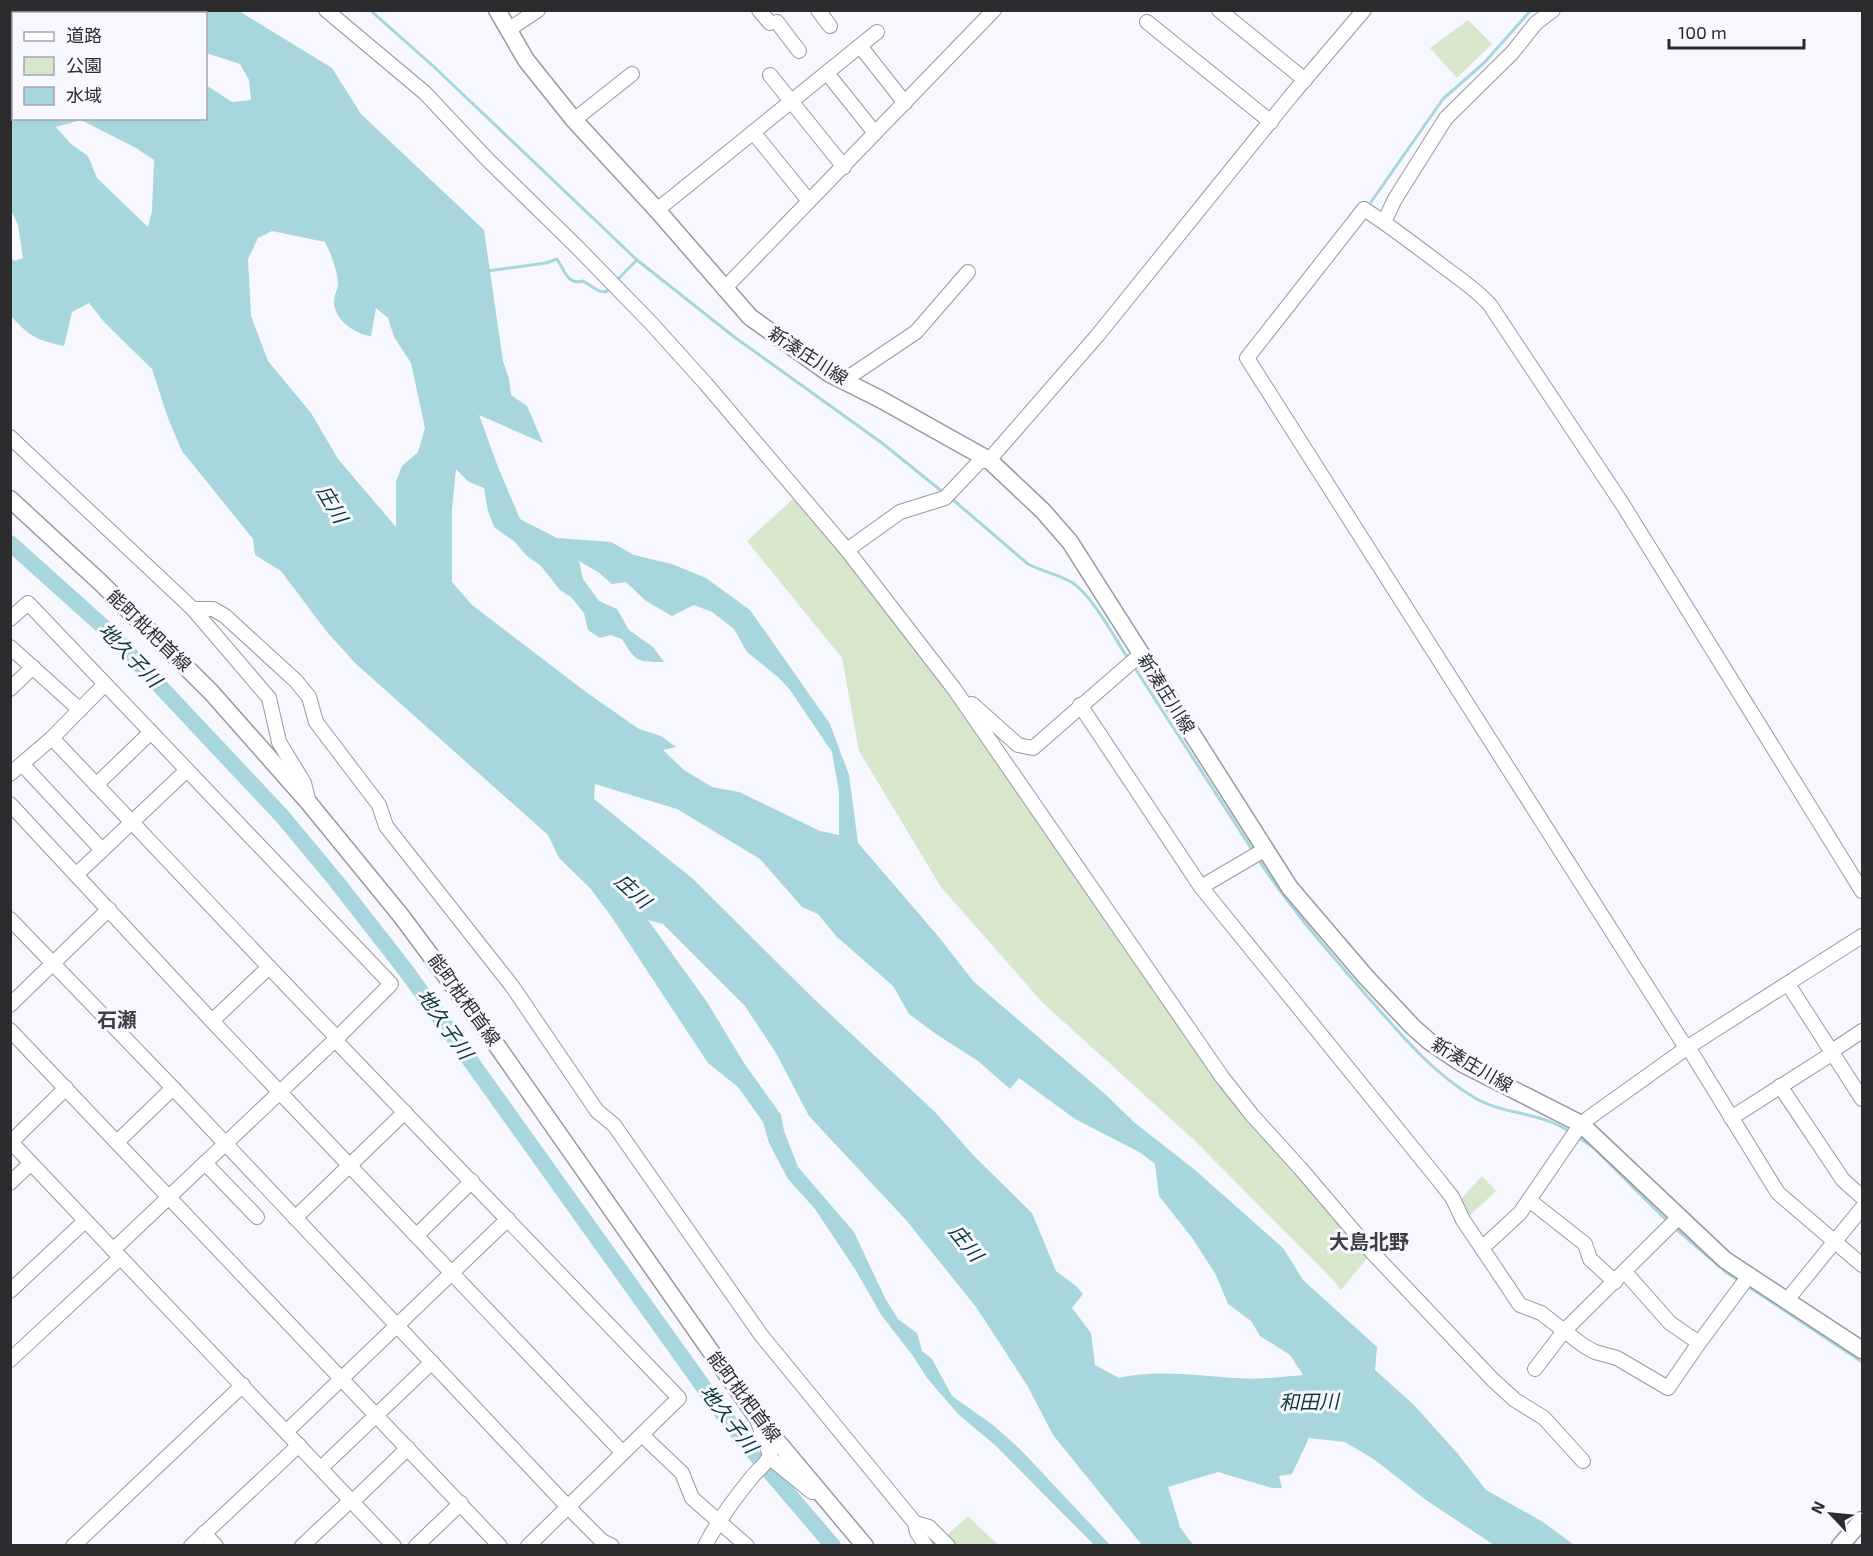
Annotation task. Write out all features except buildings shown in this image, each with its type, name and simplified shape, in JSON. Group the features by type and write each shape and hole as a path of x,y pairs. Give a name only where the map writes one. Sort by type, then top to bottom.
{"main road":[{"name":"新湊庄川線","path":"496,10 526,60 574,120 657,210 750,317 830,374 989,460 1027,494 1070,542 1290,888 1319,924 1413,1027 1461,1063 1581,1124 1725,1260 1863,1350"},
{"name":"能町枇杷首線","path":"10,499 211,692 309,803 402,917 486,1030 756,1416 865,1545"},
{"path":"1840,1545 1863,1520"}],"street":[{"path":"326,10 425,93 488,160 651,323 706,384 847,550 956,690 1183,1021 1252,1115 1369,1249 1492,1380 1515,1400 1544,1418 1583,1461"},
{"path":"508,30 538,10"},
{"path":"759,10 800,51"},
{"path":"818,10 830,26"},
{"path":"724,289 994,10"},
{"path":"1219,10 1305,80"},
{"path":"847,550 900,512 947,496 979,462 989,460 1096,336 1364,10"},
{"path":"1384,222 1395,199 1446,118 1512,53 1536,23 1553,10"},
{"path":"1147,22 1271,122"},
{"path":"657,210 877,32"},
{"path":"860,46 905,103"},
{"path":"827,73 875,133"},
{"path":"574,120 632,74"},
{"path":"770,75 844,167"},
{"path":"753,132 809,201"},
{"path":"1863,891 1623,505 1490,305 1483,297 1364,209 1247,358 1531,806 1683,1043 1688,1047 1778,1193 1863,1265"},
{"path":"843,381 916,332 968,272"},
{"path":"10,437 193,609 269,698 279,742 304,783 309,803"},
{"path":"10,619 28,603 391,984 169,1197 116,1254 10,1360"},
{"path":"193,609 213,609 225,616 309,697 315,722 379,805 386,826 512,986 597,1111 614,1125 761,1335 915,1523 917,1532 926,1545"},
{"path":"10,647 80,710"},
{"path":"956,690 1018,745 1033,748 1141,654"},
{"path":"10,689 33,667"},
{"path":"10,774 52,738 105,684"},
{"path":"1080,705 1201,887 1452,1197 1463,1220 1520,1305 1541,1313 1584,1346 1595,1352 1617,1358 1668,1388 1748,1277"},
{"path":"96,785 151,732"},
{"path":"52,738 679,1398 528,1545"},
{"path":"22,764 102,850"},
{"path":"77,874 187,770"},
{"path":"10,804 212,1021 623,1454"},
{"path":"1201,887 1264,850"},
{"path":"10,1005 109,909"},
{"path":"10,919 397,1324 568,1507 602,1541 612,1545"},
{"path":"1482,1248 1520,1213 1581,1124 1688,1047 1863,936"},
{"path":"212,1021 269,967"},
{"path":"1788,984 1863,1099"},
{"path":"10,1030 500,1545"},
{"path":"1731,1118 1863,1031"},
{"path":"1780,1086 1843,1180 1863,1197"},
{"path":"66,1088 11,1142 394,1545"},
{"path":"117,1142 173,1088"},
{"path":"295,1218 405,1112"},
{"path":"10,1183 31,1163"},
{"path":"205,1163 257,1217"},
{"path":"417,1235 472,1181"},
{"path":"1529,1200 1585,1244 1590,1259 1620,1277 1670,1323 1699,1343"},
{"path":"1787,1300 1863,1208"},
{"path":"1535,1369 1564,1331 1679,1217"},
{"path":"286,1431 508,1219"},
{"path":"10,1291 85,1221"},
{"path":"321,1468 432,1362"},
{"path":"76,1545 243,1385"},
{"path":"756,1416 770,1457 812,1492 818,1491"},
{"path":"642,1435 682,1473 692,1498 747,1545"},
{"path":"191,1545 299,1444"},
{"path":"302,1545 408,1448"},
{"path":"705,1545 717,1521 770,1457"},
{"path":"416,1545 460,1503"},
{"path":"915,1523 929,1527 948,1545"},
{"path":"204,1533 216,1545"}],"green space":[{"path":"1468,20 1492,44 1457,78 1430,48"},
{"path":"794,498 915,644 1207,1062 1369,1256 1341,1290 1194,1140 1043,1003 941,887 859,751 842,658 747,541"},
{"path":"1482,1176 1496,1191 1467,1218 1460,1200"},
{"path":"968,1516 998,1545 956,1545 947,1535"}],"water":[{"path":"10,11 239,11 332,68 361,114 484,230 503,361 511,395 527,406 543,443 479,415 520,519 557,538 611,542 634,555 672,564 706,578 750,610 830,724 849,775 858,843 938,936 974,982 1105,1094 1135,1123 1195,1170 1283,1248 1303,1280 1377,1347 1375,1370 1414,1405 1458,1454 1486,1490 1543,1522 1574,1545 1494,1545 1426,1500 1375,1460 1345,1442 1309,1438 1292,1474 1279,1476 1282,1488 1272,1488 1218,1472 1168,1487 1180,1527 1193,1545 1142,1545 1053,1435 1027,1385 976,1307 906,1220 809,1116 776,1053 745,1006 663,924 648,920 707,1002 744,1063 781,1115 784,1131 798,1167 854,1232 885,1298 898,1319 917,1333 922,1351 932,1359 952,1396 993,1425 1020,1449 1110,1545 1094,1545 996,1446 959,1415 927,1378 882,1316 855,1269 815,1209 788,1179 769,1143 763,1122 738,1087 708,1063 611,916 590,888 559,858 548,835 355,663 327,632 281,571 255,555 253,539 182,451 168,418 152,369 105,323 89,303 72,312 64,346 34,337 11,316 11,259 15,261 23,258 18,225 10,208","holes":["81,120 136,148 154,160 152,211 148,227 97,178 88,156 71,144 56,127","272,231 325,242 336,272 338,283 334,299 335,308 341,320 359,333 371,336 376,308 388,318 394,337 411,363 425,428 418,452 402,466 396,482 396,527 338,459 311,413 268,361 251,316 248,259 258,238","456,469 469,482 484,488 488,511 494,527 515,542 527,556 541,566 560,590 571,597 584,613 588,630 600,638 610,635 622,639 638,659 648,662 664,662 653,647 629,630 617,609 599,601 583,579 579,561 598,572 612,584 626,582 646,601 672,616 694,605 712,612 734,629 747,652 790,690 832,752 839,792 839,835 820,831 739,792 712,787 684,770 663,750 676,747 661,736 639,729 586,692 472,605 452,582 452,509","595,784 677,809 760,859 802,907 818,914 836,936 893,986 909,1014 978,1061 1010,1089 1019,1078 1075,1119 1141,1153 1155,1164 1159,1196 1193,1239 1216,1275 1228,1304 1251,1321 1260,1336 1290,1355 1303,1375 1253,1379 1149,1374 1119,1378 1095,1365 1091,1333 1072,1308 1083,1294 1056,1271 1032,1213 974,1156 935,1112 815,1000 693,879 594,799"]}],"waterway":[{"path":"370,10 432,65 637,260 733,336 882,443 944,493"},
{"path":"1371,202 1443,99 1484,63 1531,10"},
{"path":"487,271 546,263 557,259 567,276 573,281 583,281 599,291 606,292 610,287"},
{"path":"615,282 637,260"},
{"path":"952,499 1028,564 1066,579 1078,587 1094,606 1129,660"},
{"name":"地久子川","path":"10,543 108,631 282,816 336,881 407,972 720,1410 833,1546"},
{"path":"1133,665 1253,851"},
{"path":"1258,859 1283,895 1324,946 1430,1064 1459,1088 1486,1104 1535,1117 1559,1125 1570,1132"},
{"path":"1578,1137 1594,1148 1669,1223"},
{"path":"1674,1227 1741,1282"},
{"path":"1746,1285 1862,1362"}],"district":[{"name":"石瀬","path":"117,1020"},
{"name":"大島北野","path":"1369,1242"}],"water label":[{"name":"庄川","path":"332,504"},
{"name":"庄川","path":"633,891"},
{"name":"庄川","path":"966,1243"},
{"name":"和田川","path":"1309,1402"}]}
